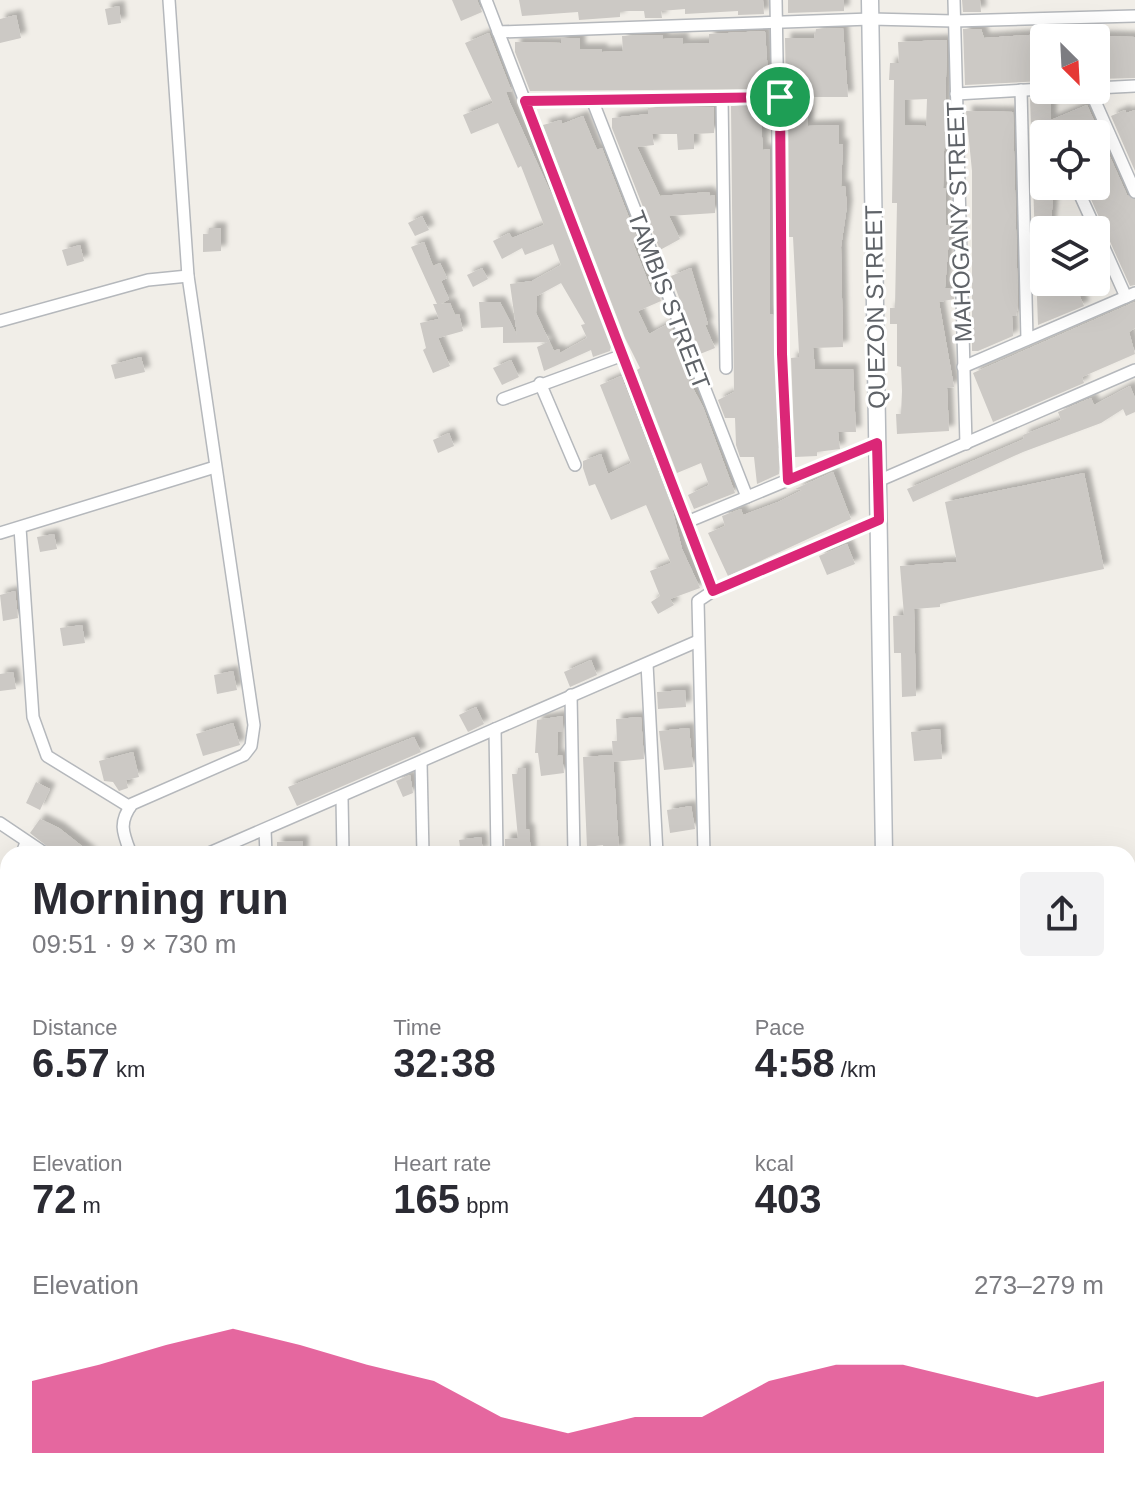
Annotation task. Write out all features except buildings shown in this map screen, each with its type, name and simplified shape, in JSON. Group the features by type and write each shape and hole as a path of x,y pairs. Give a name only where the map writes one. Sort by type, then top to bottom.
{"street":[{"path":"128,846 121,829 123,816 130,807 226,765 251,746 254,725 188,276 169,0"},
{"path":"486,0 713,591"},
{"path":"776,0 782,354 788,480"},
{"name":"QUEZON STREET","path":"870,0 884,846"},
{"name":"MAHOGANY STREET","path":"954,0 966,444"},
{"path":"498,32 871,19 954,21 1135,16"},
{"path":"1110,87 1135,86"},
{"path":"1021,90 1027,339"},
{"path":"956,94 1030,90"},
{"path":"525,101 780,97"},
{"path":"722,98 726,368"},
{"name":"TAMBIS STREET","path":"593,102 747,497"},
{"path":"1096,104 1135,192"},
{"path":"963,367 1130,295 1110,257"},
{"path":"0,321 148,280 188,276"},
{"path":"503,399 623,355"},
{"path":"878,481 1135,370"},
{"path":"540,383 575,465"},
{"path":"687,522 877,443"},
{"path":"0,533 215,467"},
{"path":"704,846 698,601 713,591 879,520"},
{"path":"20,528 33,717 40,745 47,756 130,807"},
{"path":"226,846 698,641"},
{"path":"647,664 657,846"},
{"path":"571,695 574,846"},
{"path":"495,729 497,846"},
{"path":"421,762 423,846"},
{"path":"342,798 343,846"},
{"path":"0,823 22,846"},
{"path":"265,830 266,846"}],"route":[{"path":"780,97 782,354 788,480 877,443 879,520 713,591 525,101 780,97"}]}
